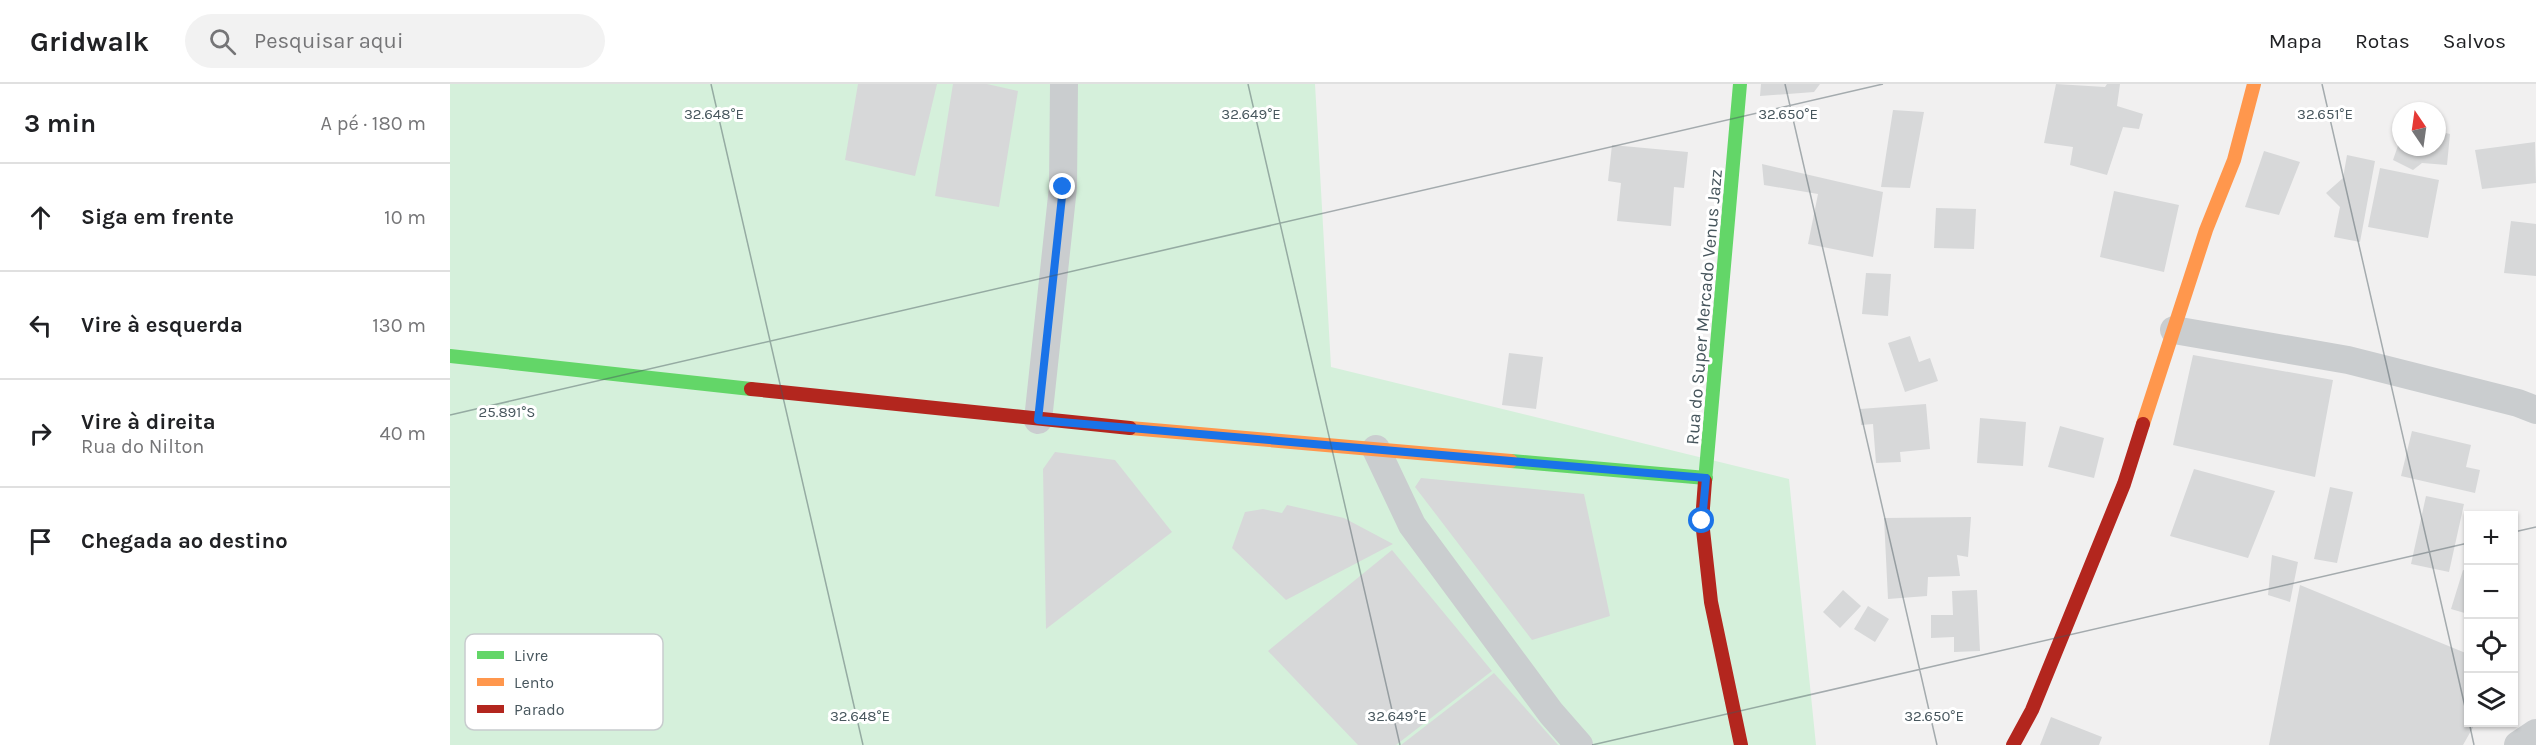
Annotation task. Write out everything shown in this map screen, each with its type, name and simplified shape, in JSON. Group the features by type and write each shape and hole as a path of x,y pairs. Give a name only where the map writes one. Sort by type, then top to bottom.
{"street":[{"path":"1038,420 1063,187 1064,84"},
{"name":"Rua do Super Mercado Venus Jazz","path":"1740,84 1702,521 1711,602 1741,745"},
{"path":"2013,745 2032,710 2124,484 2206,230 2234,160 2254,84"},
{"path":"2174,330 2348,360 2518,403 2536,410"},
{"path":"450,356 1038,420 1706,478"},
{"path":"1376,449 1412,525 1551,713 1579,745"},
{"path":"2518,745 2536,734"}],"green space":[{"path":"450,84 1315,84 1331,367 1789,479 1816,745 450,745"}],"building":[{"path":"858,84 937,84 915,176 845,160"},
{"path":"953,84 987,84 1018,91 999,207 935,196"},
{"path":"1761,84 1820,84 1814,92 1760,96"},
{"path":"2056,84 2105,87 2107,84 2120,84 2117,106 2143,114 2139,129 2123,127 2107,175 2070,165 2073,147 2044,143"},
{"path":"1893,110 1924,112 1910,188 1881,187"},
{"path":"2446,133 2450,134 2447,165 2422,163 2413,170 2393,160 2394,156 2446,156"},
{"path":"2535,142 2536,183 2482,189 2475,150"},
{"path":"1612,145 1688,152 1684,188 1674,187 1671,226 1617,221 1621,183 1608,181"},
{"path":"2264,151 2300,162 2279,215 2245,207"},
{"path":"2347,155 2375,161 2360,242 2334,237 2340,207 2326,193 2343,178"},
{"path":"1762,164 1883,192 1873,257 1808,244 1818,194 1764,185"},
{"path":"2380,168 2439,180 2428,238 2368,227"},
{"path":"2114,191 2179,205 2164,272 2100,257"},
{"path":"1936,208 1976,209 1974,249 1934,248"},
{"path":"2511,221 2536,224 2536,276 2504,273"},
{"path":"1866,273 1891,274 1888,316 1862,314"},
{"path":"1910,336 1919,362 1930,358 1938,381 1905,392 1888,343"},
{"path":"1509,353 1543,357 1536,409 1502,405"},
{"path":"2193,355 2333,380 2315,477 2173,445"},
{"path":"1926,404 1930,449 1900,452 1901,462 1876,463 1873,424 1861,425 1860,409"},
{"path":"1980,418 2026,422 2023,466 1977,463"},
{"path":"2060,426 2104,438 2094,478 2048,467"},
{"path":"2412,431 2471,445 2466,467 2480,470 2475,493 2401,476"},
{"path":"1055,452 1115,460 1172,532 1046,629 1043,469"},
{"path":"2194,469 2275,491 2248,558 2170,536"},
{"path":"1421,478 1584,494 1610,616 1532,640 1415,487"},
{"path":"2330,487 2353,492 2337,563 2314,559"},
{"path":"2426,496 2464,504 2449,572 2411,564"},
{"path":"1287,505 1344,518 1393,544 1286,600 1232,548 1245,512 1263,509 1282,513"},
{"path":"1971,517 1968,557 1957,555 1960,576 1928,577 1927,596 1888,599 1884,518"},
{"path":"1392,550 1492,671 1396,745 1358,745 1268,651"},
{"path":"2272,555 2298,562 2290,602 2268,595"},
{"path":"2463,570 2464,613 2451,609"},
{"path":"2300,585 2464,652 2464,727 2473,727 2463,745 2269,745"},
{"path":"1843,590 1861,606 1840,628 1823,612"},
{"path":"1977,590 1980,651 1954,652 1954,637 1931,638 1931,615 1953,615 1952,591"},
{"path":"1868,606 1889,619 1875,642 1854,629"},
{"path":"1494,673 1558,745 1401,745"},
{"path":"2051,717 2102,737 2099,745 2040,745"}],"traffic: fast":[{"path":"1705,481 1740,84"},
{"path":"450,356 751,389"},
{"path":"1511,461 1706,478"}],"traffic: slow":[{"path":"2143,424 2206,230 2234,160 2254,84"},
{"path":"1130,428 1511,461"}],"traffic: jam":[{"path":"751,389 1130,428"},
{"path":"2013,745 2032,710 2124,484 2143,424"},
{"path":"1705,481 1702,521 1711,602 1741,745"}],"route":[{"path":"1063,187 1038,420 1706,478 1702,521"}]}
